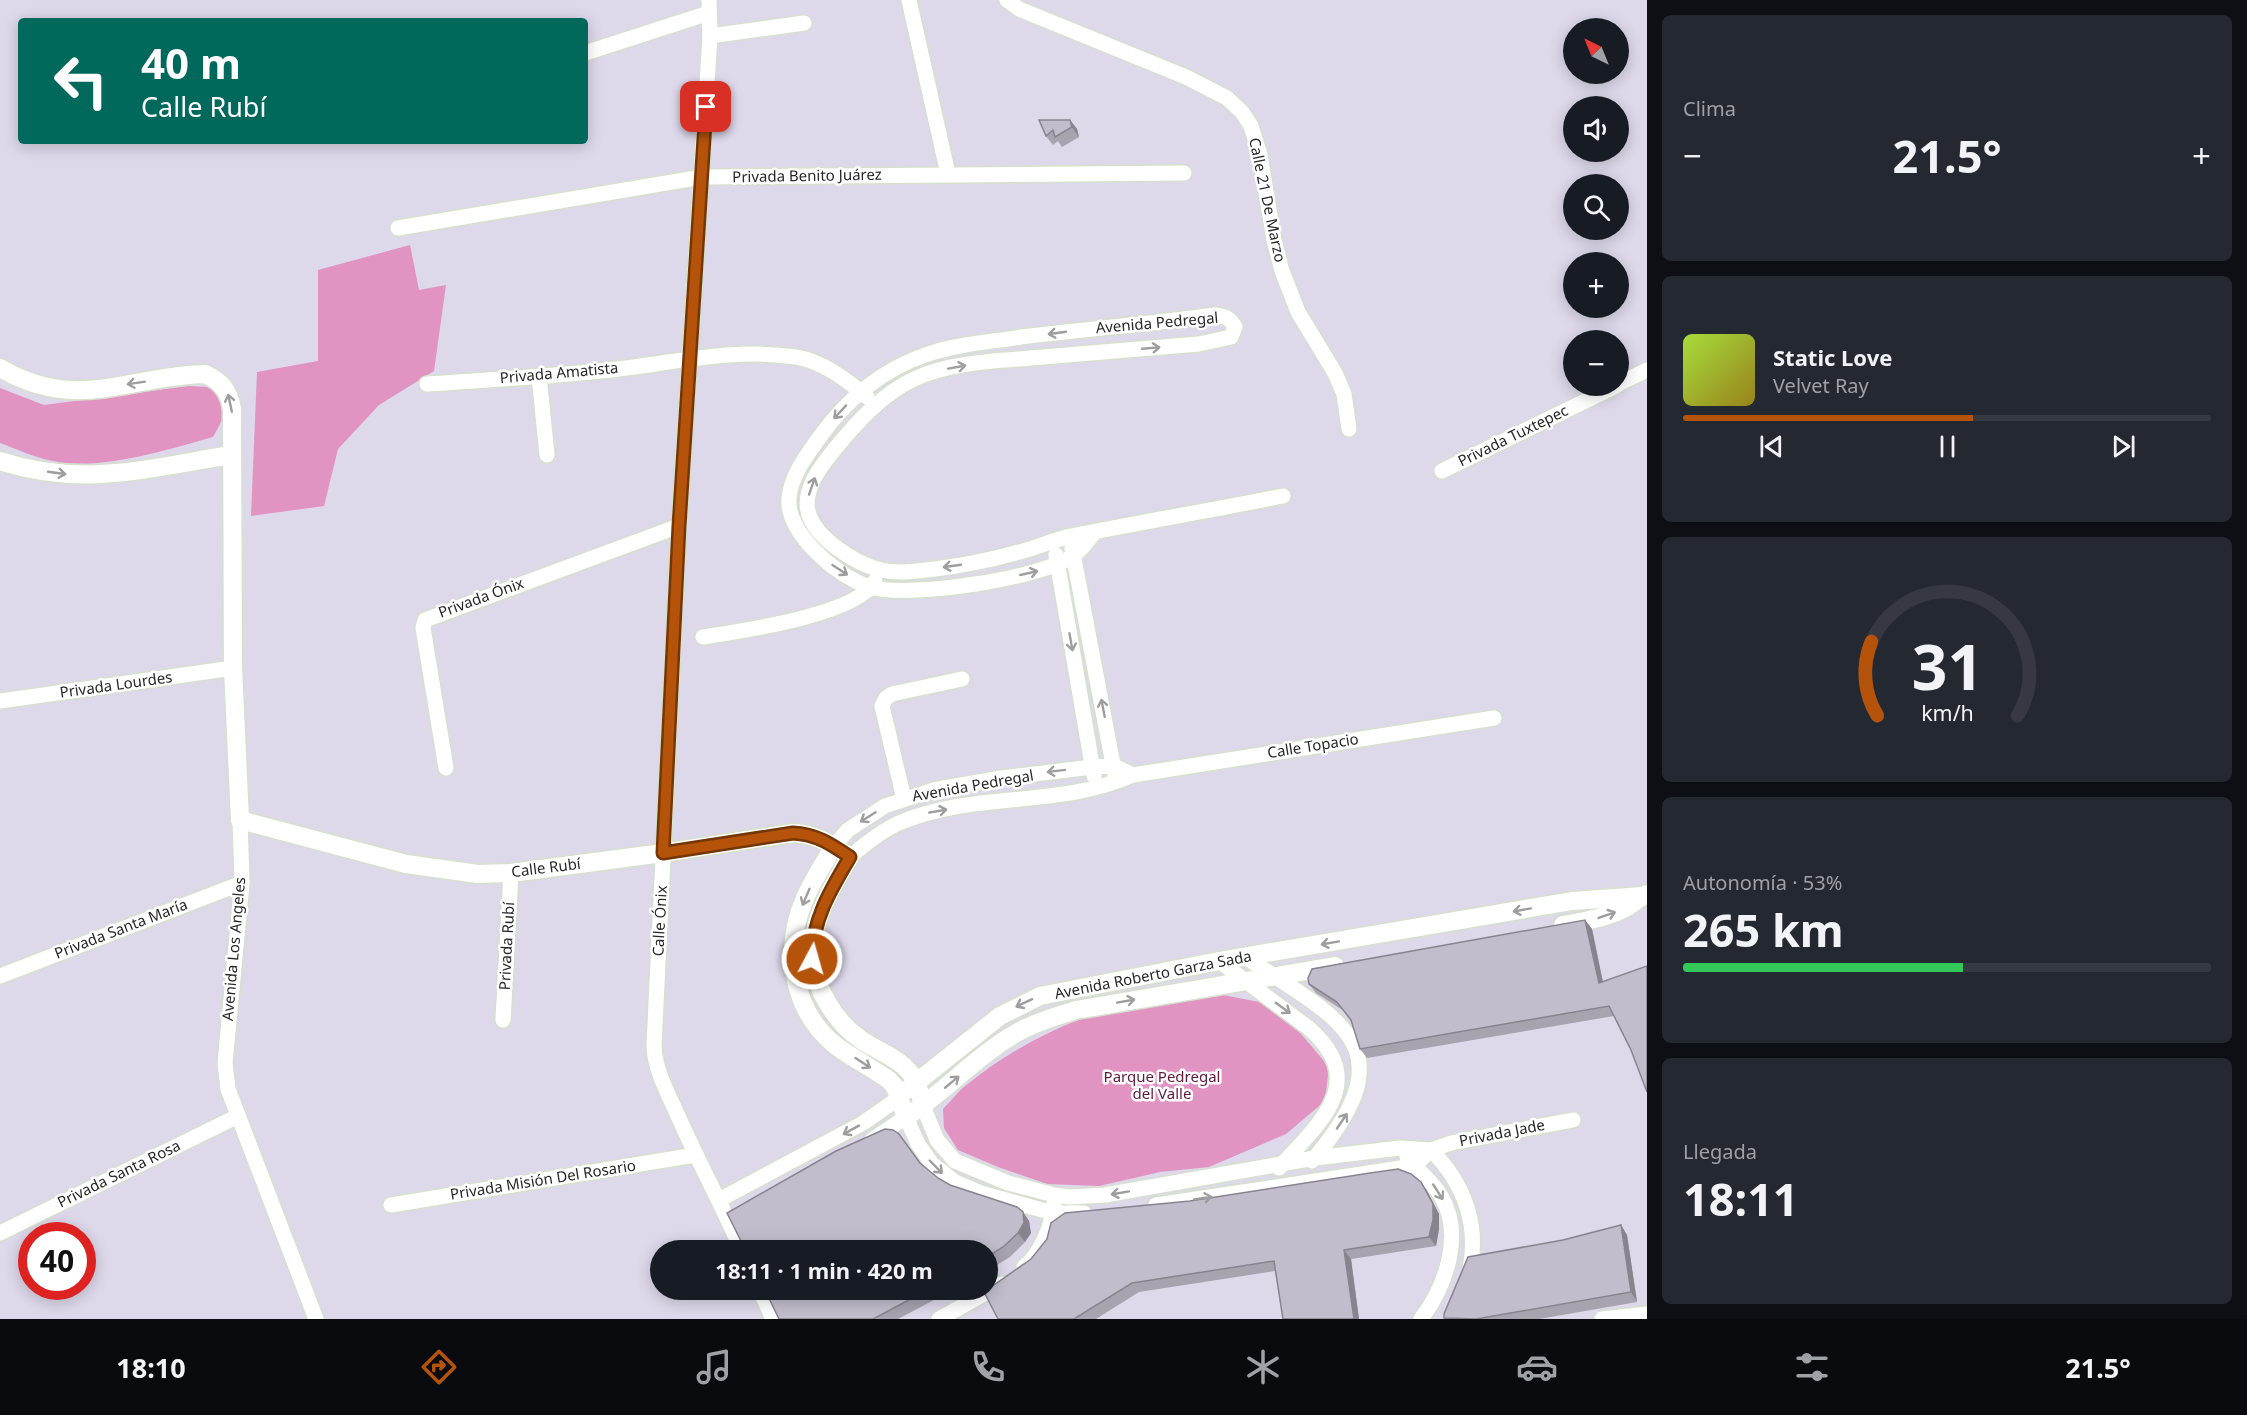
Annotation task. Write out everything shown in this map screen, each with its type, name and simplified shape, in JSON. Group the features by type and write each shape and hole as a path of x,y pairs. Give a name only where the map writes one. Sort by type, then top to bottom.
{"street":[{"path":"909,0 948,174"},
{"name":"Calle 21 De Marzo","path":"1007,0 1019,9 1197,82 1227,98 1242,112 1251,126 1260,155 1274,240 1285,279 1298,312 1335,373 1344,394 1349,429"},
{"path":"588,52 709,6"},
{"name":"Calle Ónix","path":"709,6 710,36 702,177 679,526 655,1061 695,1155 719,1200 734,1219 739,1240"},
{"path":"710,36 804,23"},
{"name":"Privada Benito Juárez","path":"398,228 702,177 1184,173"},
{"name":"Avenida Pedregal","path":"1094,533 1074,556 1058,564 1000,579 926,590 891,591 872,588 841,572 822,558 806,542 793,522 788,501 791,484 810,450 840,411 878,378 926,354 955,346 1215,315 1229,318 1235,327 1227,339 1199,344 953,367 913,380 876,405 830,455 815,477 807,502 808,513 828,541 853,559 880,570 899,572 959,566 993,559 1070,536 1283,496"},
{"name":"Privada Amatista","path":"427,384 601,371 691,358 751,354 798,357 828,369 876,405"},
{"name":"Avenida Los Angeles","path":"0,368 35,385 58,390 80,391 205,374 217,379 225,387 230,398 232,410 233,668 242,883 225,1063 228,1089 316,1319"},
{"name":"Privada Tuxtepec","path":"1629,379 1647,370"},
{"path":"539,376 547,455"},
{"name":"Privada Tuxtepec","path":"1442,471 1595,396"},
{"path":"0,461 18,467 63,475 103,476 231,455"},
{"name":"Privada Ónix","path":"446,768 423,628 425,620 679,526"},
{"path":"1070,536 1116,783"},
{"path":"1054,542 1097,788"},
{"path":"703,637 798,620 845,603 872,588 880,570"},
{"name":"Privada Lourdes","path":"0,701 233,668"},
{"path":"904,799 882,706 886,698 892,694 962,679"},
{"name":"Calle Topacio","path":"1116,783 1133,775 1494,718"},
{"path":"1114,766 1133,775"},
{"name":"Avenida Pedregal","path":"1102,1212 1053,1213 981,1193 954,1182 932,1164 918,1144 895,1087 889,1080 835,1044 812,1019 797,987 793,951 797,920 804,899 834,846 849,830 865,818 904,799 933,790 1001,778 1114,766"},
{"name":"Avenida Pedregal","path":"1116,783 1097,788 930,812 897,824 869,841 850,857 832,887 819,916 812,946 814,971 822,993 841,1022 861,1040 903,1066 916,1082 937,1140 955,1161 1008,1183 1054,1195 1070,1197 1106,1195 1315,1158 1400,1148"},
{"name":"Calle Rubí","path":"240,820 406,864 478,874 511,873 793,833 814,836 850,857"},
{"name":"Privada Rubí","path":"503,1020 511,873"},
{"name":"Privada Santa María","path":"0,976 242,883"},
{"name":"Avenida Roberto Garza Sada","path":"719,1200 854,1129 884,1110 1000,1016 1040,996 1218,961 1572,901 1645,895"},
{"name":"Avenida Roberto Garza Sada","path":"1546,928 1593,920 1629,906 1645,895"},
{"path":"1245,957 1328,1013 1347,1031 1359,1056 1359,1082 1346,1116 1293,1184"},
{"path":"1218,961 1322,1039 1329,1048 1335,1065 1335,1094 1325,1116 1260,1189"},
{"name":"Avenida Roberto Garza Sada","path":"859,1148 923,1106 994,1047 1020,1031 1050,1018 1076,1010 1357,962"},
{"name":"Privada Santa Rosa","path":"0,1233 238,1116"},
{"name":"Privada Jade","path":"1400,1148 1431,1150 1451,1143 1573,1120"},
{"path":"1400,1148 1441,1195 1450,1217 1451,1240 1447,1266 1441,1287 1421,1319"},
{"path":"1431,1150 1447,1166 1457,1181 1469,1211 1473,1232 1472,1252 1470,1271 1462,1294"},
{"name":"Privada Jade","path":"1414,1166 1431,1150"},
{"name":"Privada Misión Del Rosario","path":"392,1205 695,1155"},
{"path":"1141,1207 1414,1166"},
{"path":"939,1319 1011,1278 1030,1262 1040,1248 1053,1213 1054,1195"},
{"path":"764,1300 773,1319"},
{"path":"1602,1319 1647,1314"}],"green space":[{"path":"410,245 419,290 446,285 434,371 379,405 338,449 324,506 251,516 257,372 318,361 318,270"},
{"path":"189,386 209,387 220,400 223,416 213,437 133,458 92,463 46,460 0,443 0,388 44,405"},
{"name":"Parque Pedregal del Valle","path":"1223,995 1259,1002 1297,1029 1329,1067 1325,1101 1286,1134 1209,1167 1160,1172 1099,1186 1047,1184 998,1167 958,1150 944,1128 943,1109 962,1089 1008,1055 1052,1031 1122,1006"}],"building":[{"path":"1039,120 1070,120 1072,127 1055,137 1053,130 1046,136"},
{"path":"1585,920 1599,983 1647,966 1647,1092 1631,1050 1609,1006 1360,1049 1351,1020 1337,1002 1309,984 1308,978 1312,969"},
{"path":"885,1129 893,1130 899,1134 920,1163 938,1178 950,1185 1017,1207 1023,1212 1024,1223 1018,1233 998,1250 998,1240 740,1240 727,1213 836,1151"},
{"path":"1398,1169 1411,1174 1421,1182 1433,1204 1433,1220 1429,1237 1344,1250 1354,1319 1283,1319 1274,1261 1132,1283 1074,1319 998,1319 988,1300 998,1300 998,1282 1031,1259 1047,1239 1051,1223 1065,1213 1190,1201"},
{"path":"1621,1225 1631,1292 1476,1319 1444,1318 1468,1257 1563,1240"},
{"path":"770,1300 909,1300 873,1319 779,1319"}],"route":[{"path":"706,107 679,526 663,853 793,833 820,838 850,857 832,887 819,916 814,932 812,959"}]}
